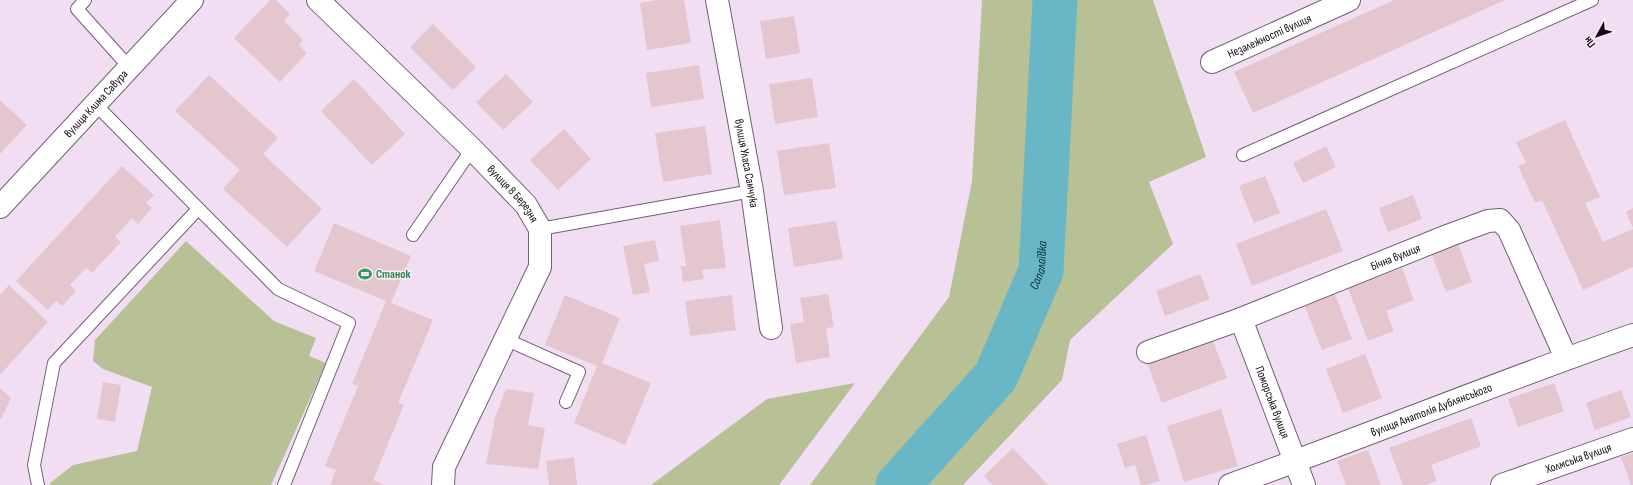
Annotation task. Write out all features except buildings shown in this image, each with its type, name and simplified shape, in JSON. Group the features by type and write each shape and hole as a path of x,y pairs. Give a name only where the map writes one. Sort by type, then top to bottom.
{"street":[{"name":"вулиця Клима Савура","path":"0,207 192,0"},
{"name":"вулиця 8 Березня","path":"318,0 472,149 526,205 540,230 540,267 444,467 443,485"},
{"name":"вулиця Уласа Самчука","path":"717,0 752,191 771,328"},
{"name":"Незалежності вулиця","path":"1212,62 1349,0"},
{"name":"Бічна вулиця","path":"1148,352 1241,319 1450,235 1488,222 1500,220 1509,230 1566,358"},
{"name":"Поморська вулиця","path":"1241,319 1304,485"},
{"name":"вулиця Анатолія Дублянського","path":"1230,485 1295,462 1566,358 1633,334"},
{"name":"Холмська вулиця","path":"1502,485 1633,439"}],"lane":[{"path":"85,0 77,9 130,68"},
{"path":"1243,155 1592,0"},
{"path":"95,104 278,289 349,323 284,485"},
{"path":"413,235 472,149"},
{"path":"540,230 752,191"},
{"path":"38,485 34,465 54,363 198,209"},
{"path":"505,339 579,372 566,402"}],"green space":[{"path":"982,0 1153,0 1206,157 1149,182 1173,244 1070,340 1062,380 963,485 810,485 949,297 972,181"},
{"path":"186,241 274,321 316,338 309,356 326,363 271,485 50,485 50,483 73,465 137,451 152,387 103,369 93,361 95,340"},
{"path":"855,383 779,485 651,485 767,399"}],"waterway":[{"name":"Сапалаївка","path":"898,485 996,376 1041,271 1055,0"}],"place":[{"name":"Станок","path":"365,274"}]}
